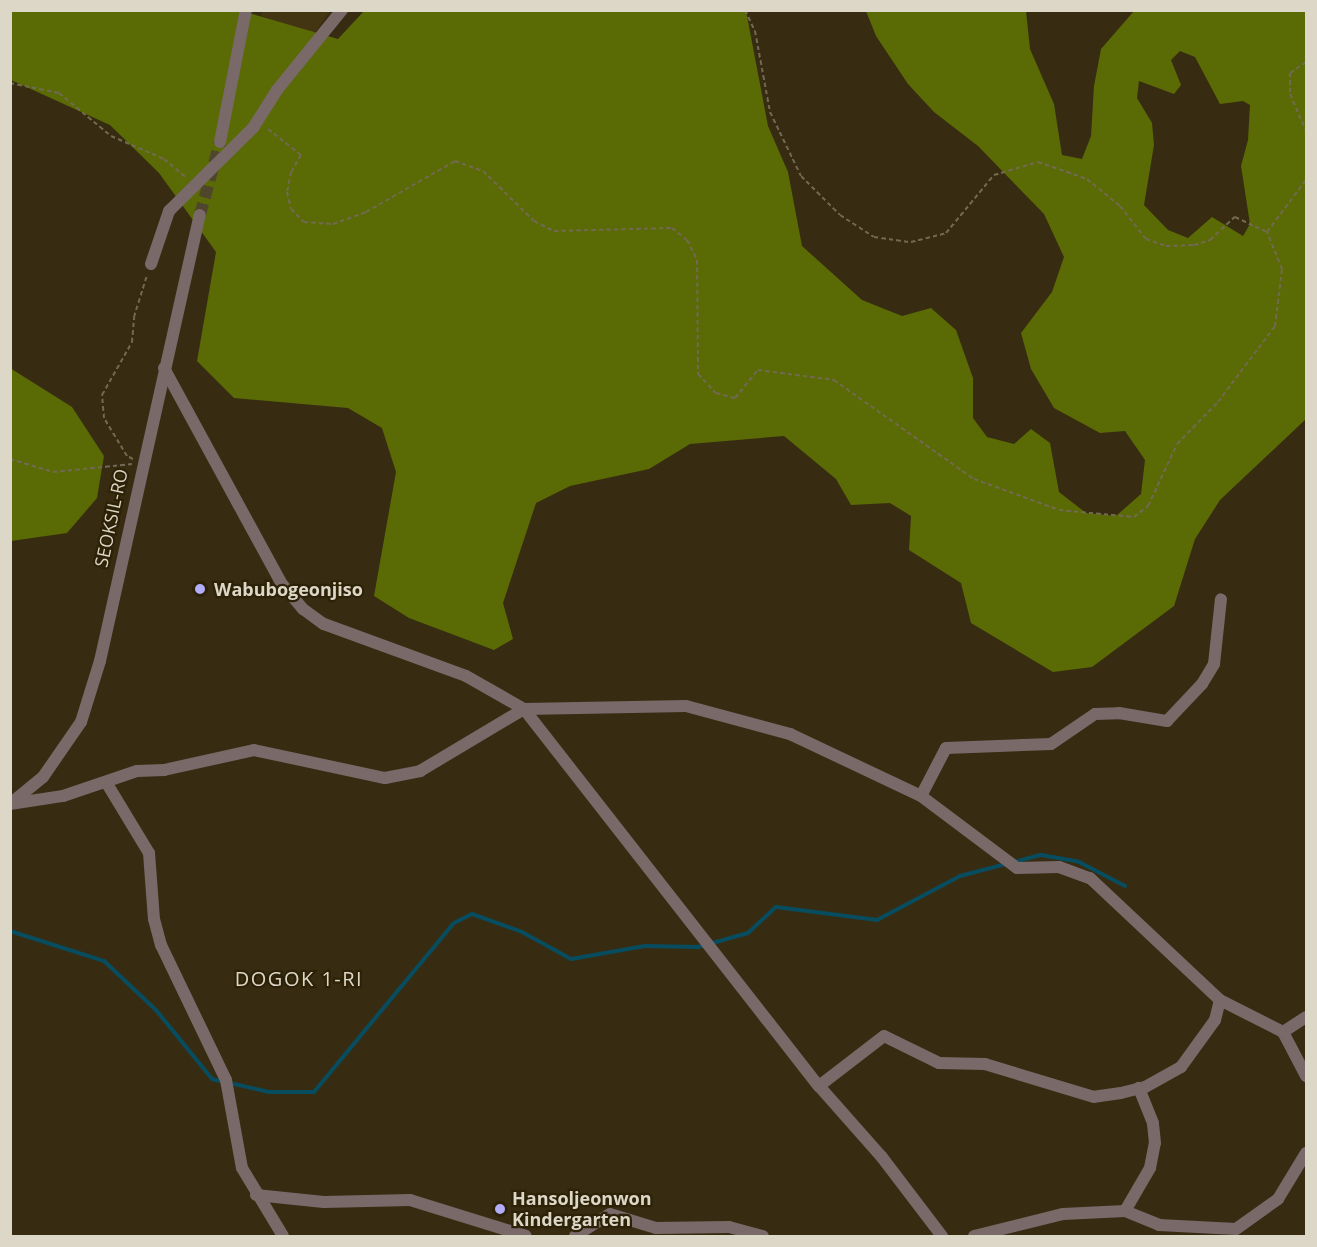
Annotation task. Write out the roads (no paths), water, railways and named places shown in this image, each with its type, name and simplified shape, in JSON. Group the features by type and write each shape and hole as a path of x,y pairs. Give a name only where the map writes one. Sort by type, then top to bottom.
{"street":[{"path":"220,142 246,10"},
{"path":"151,264 169,211 258,120 342,10"},
{"name":"SEOKSIL-RO","path":"10,804 43,777 81,722 100,661 141,463 200,215"},
{"path":"164,368 282,584 303,609 324,624 466,676 524,709 819,1086 881,1156 942,1236"},
{"path":"921,796 946,748 1051,744 1095,714 1119,713 1167,721 1203,684 1214,664 1221,599"},
{"path":"10,804 63,796 136,771 164,770 254,750 385,778 420,771 524,709 686,706 790,734 921,796 998,851 1017,868 1059,867 1090,878 1220,1000 1283,1032 1306,1076"},
{"path":"106,782 149,853 154,919 162,945 226,1080 233,1106 242,1168 256,1195 284,1236"},
{"path":"819,1086 884,1036 939,1063 985,1064 1094,1097 1139,1088 1181,1066 1215,1020 1220,1000"},
{"path":"1283,1032 1306,1017"},
{"path":"1125,1211 1150,1168 1155,1143 1153,1123 1139,1088"},
{"path":"974,1236 1063,1214 1125,1211 1159,1225 1236,1229 1278,1199 1306,1153"},
{"path":"256,1195 324,1202 410,1200 526,1236"},
{"path":"575,1236 610,1214 656,1228 729,1227 763,1236"}],"waterway":[{"path":"1014,862 1041,855 1079,862 1125,886"},
{"path":"230,1083 269,1092 314,1092 454,923 472,914 522,932 571,959 645,946 698,947 748,933 776,907 877,920 960,876 1006,864"},
{"path":"10,931 104,961 156,1010 212,1079 223,1082"}],"tunnel":[{"path":"200,215 220,142"}],"place":[{"name":"Wabubogeonjiso","path":"200,589"},
{"name":"Hansoljeonwon Kindergarten","path":"500,1209"}],"district":[{"name":"DOGOK 1-RI","path":"299,978"}]}
